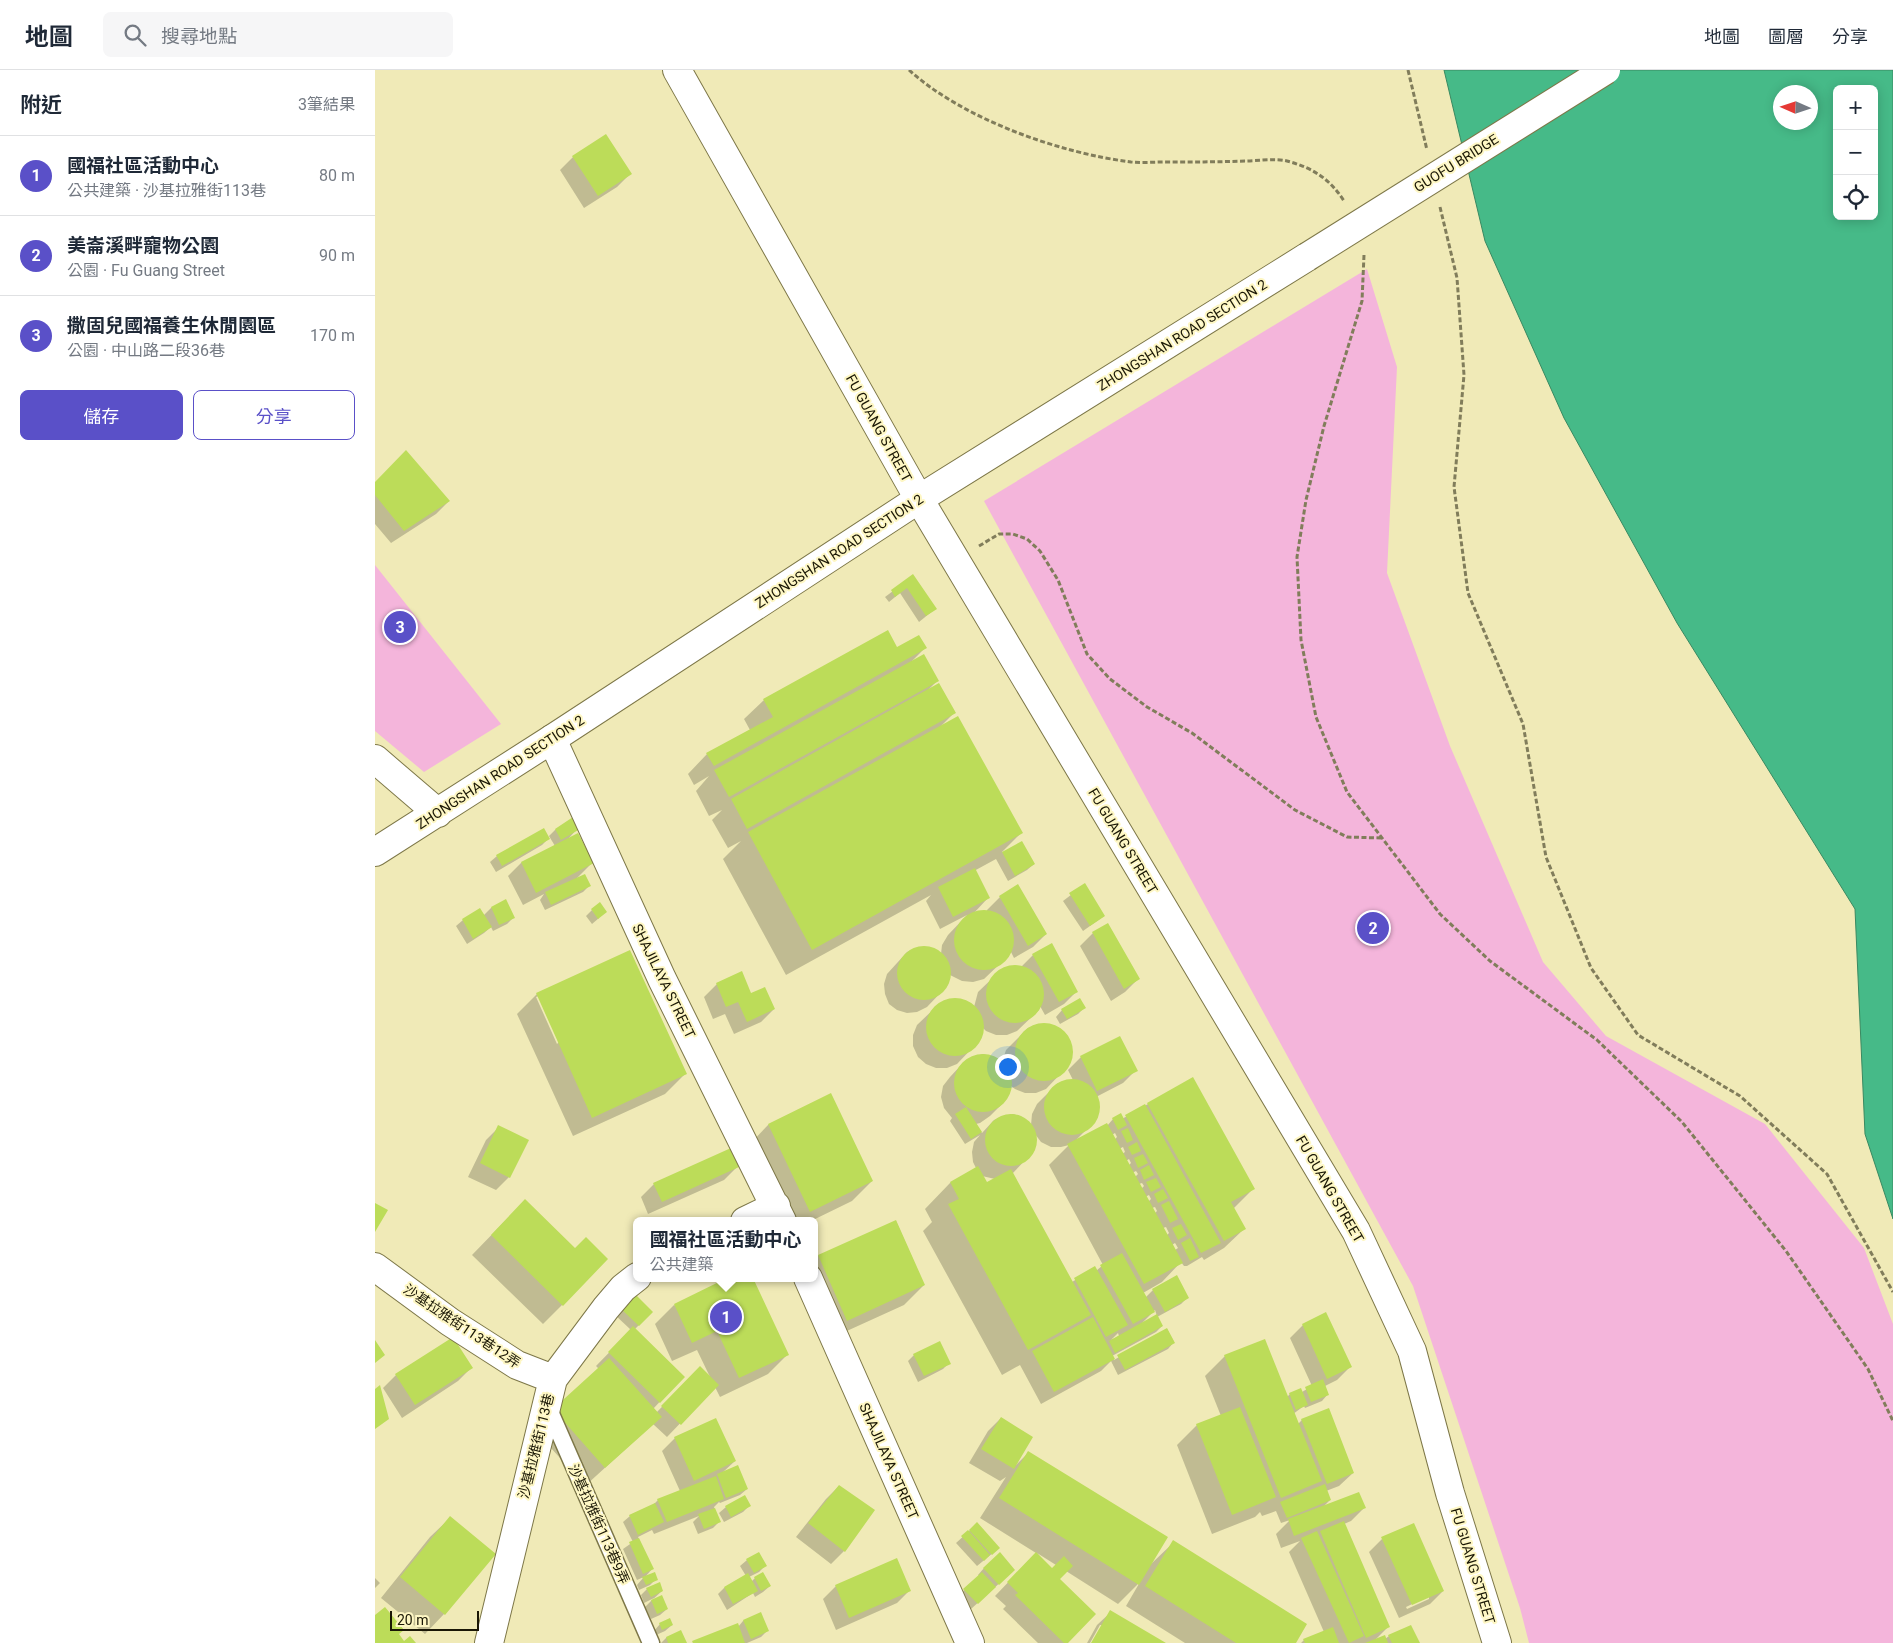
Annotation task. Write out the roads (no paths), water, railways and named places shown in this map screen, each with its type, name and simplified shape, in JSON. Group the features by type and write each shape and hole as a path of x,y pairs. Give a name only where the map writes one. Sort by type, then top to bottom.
{"street":[{"name":"FU GUANG STREET","path":"677,70 919,499 1356,1231 1412,1351 1450,1493 1497,1643"},
{"name":"GUOFU BRIDGE","path":"1307,257 1606,70"},
{"name":"ZHONGSHAN ROAD SECTION 2","path":"375,852 438,813 919,499 1307,257"},
{"name":"SHAJILAYA STREET","path":"552,739 662,979 779,1213"},
{"path":"375,759 438,813"},
{"path":"762,1217 779,1213"},
{"name":"沙基拉雅街113巷12弄","path":"375,1267 449,1322 517,1365 550,1392"},
{"name":"沙基拉雅街113巷","path":"489,1643 550,1392 606,1308 623,1288 633,1280"},
{"name":"SHAJILAYA STREET","path":"810,1282 970,1643"}],"lane":[{"name":"沙基拉雅街113巷9弄","path":"550,1392 651,1643"}],"place":[{"name":"撒固兒國福養生休閒園區","path":"400,627"},
{"name":"美崙溪畔寵物公園","path":"1373,928"},
{"name":"國福社區活動中心","path":"726,1317"}]}
